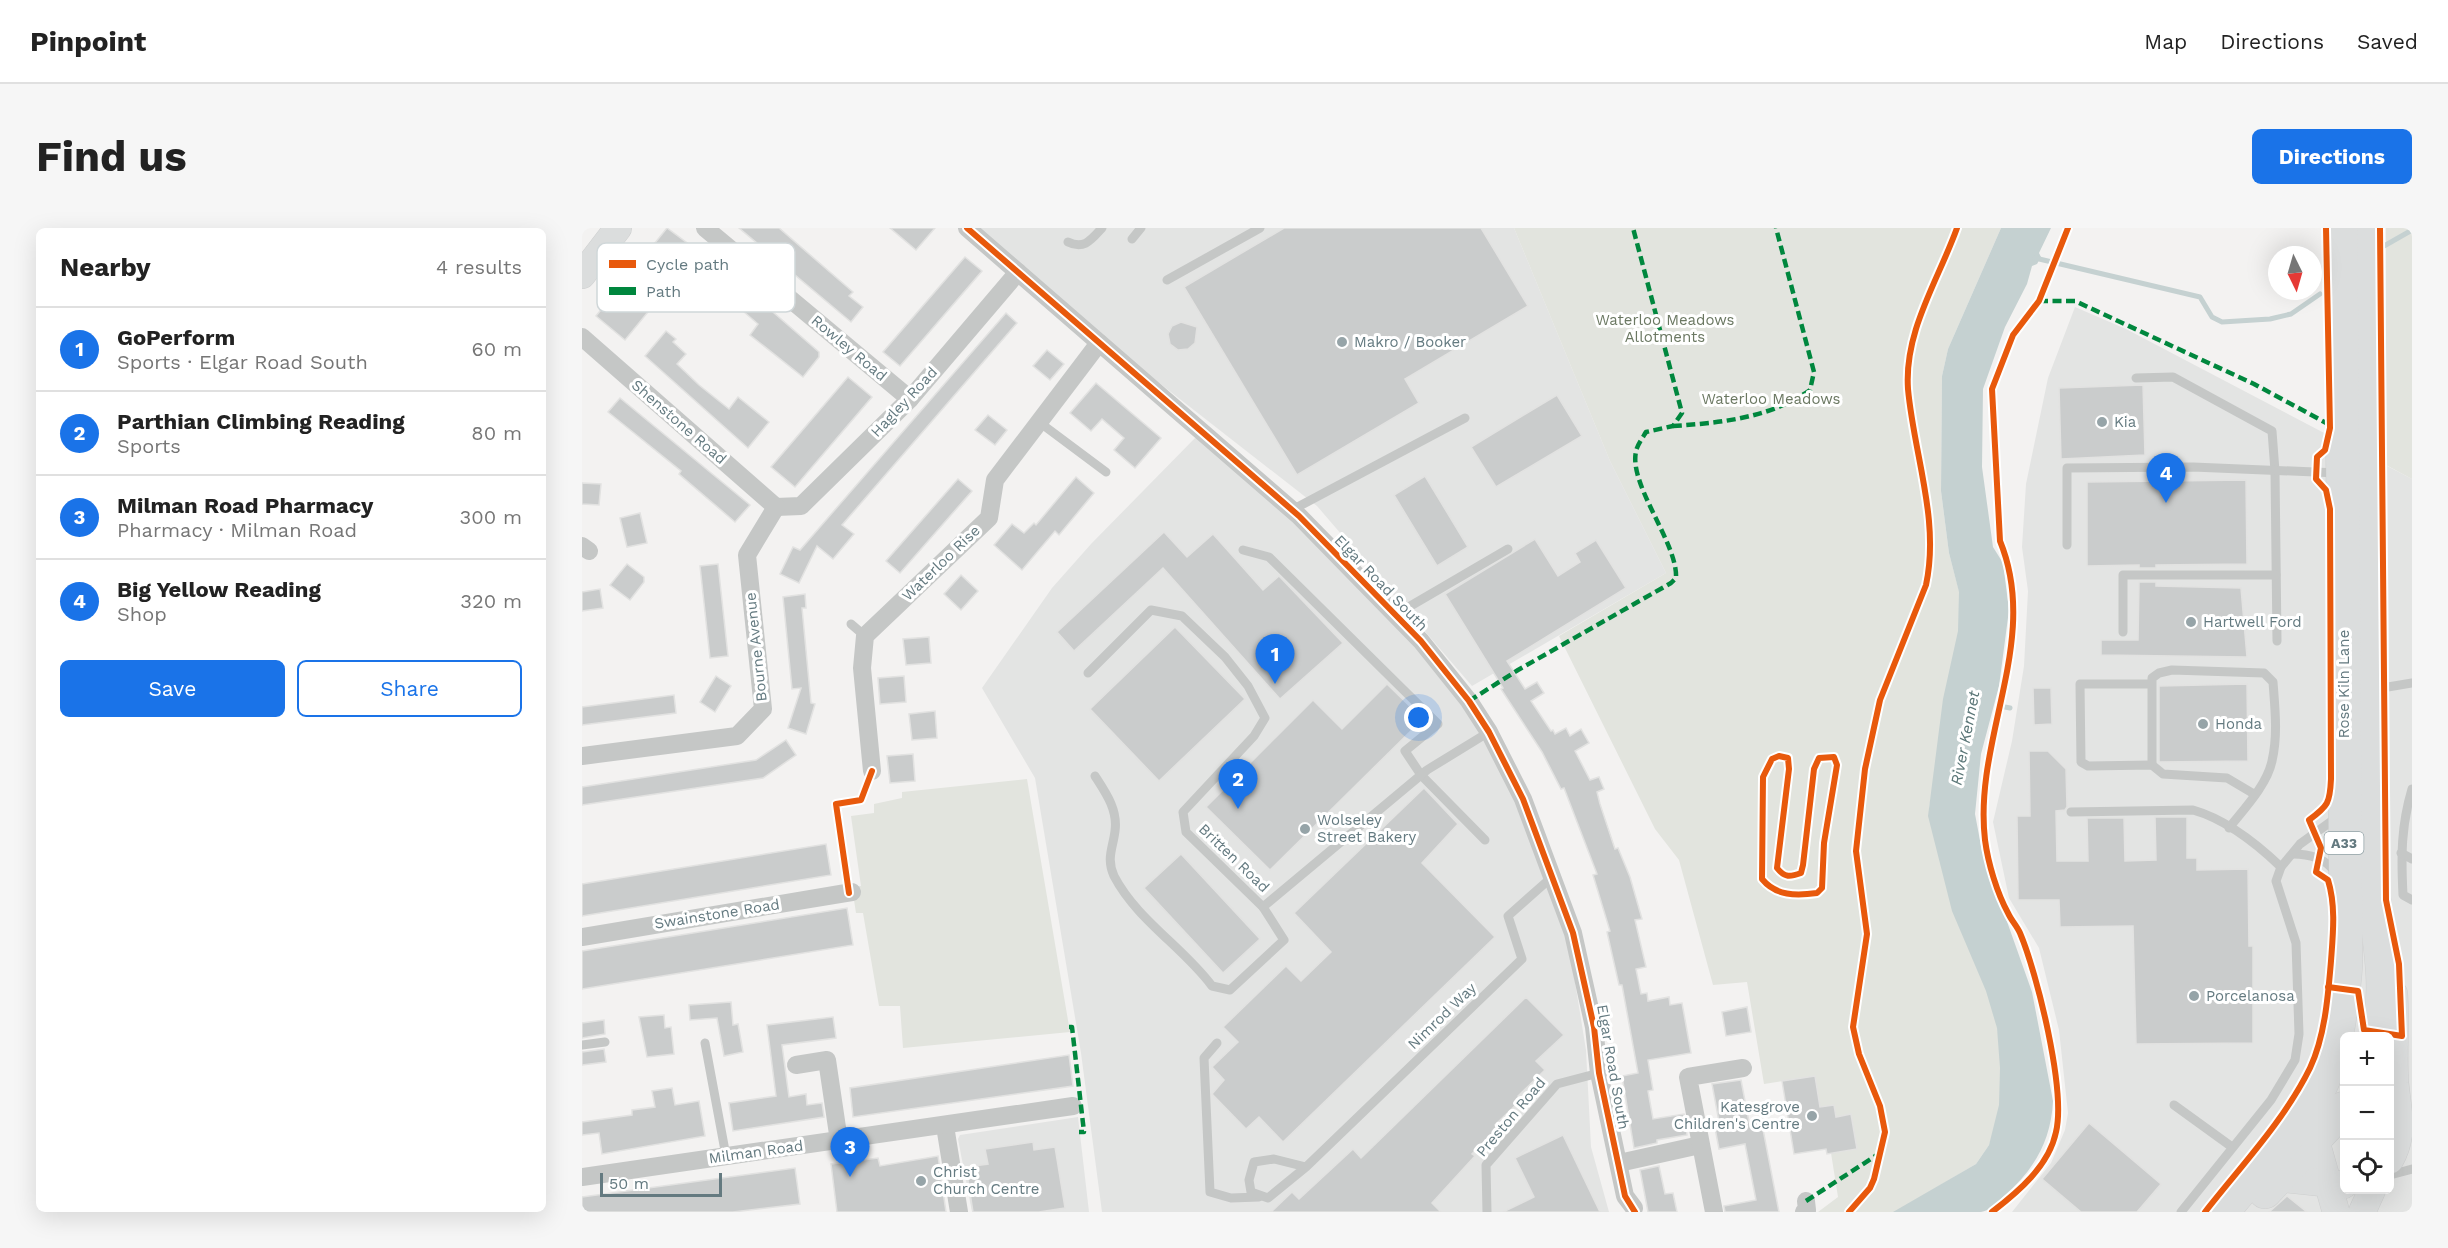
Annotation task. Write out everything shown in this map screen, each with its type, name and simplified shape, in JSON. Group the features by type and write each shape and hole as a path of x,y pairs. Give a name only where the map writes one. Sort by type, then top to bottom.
{"highway":[{"name":"Rose Kiln Lane","path":"2321,1114 2331,1052 2343,1000 2346,964 2341,228"},
{"name":"Rose Kiln Lane","path":"2367,228 2371,867 2380,951"},
{"name":"A33","path":"2378,1032 2381,1021 2380,951"},
{"name":"A33","path":"2249,1212 2277,1178 2321,1114"},
{"name":"A33","path":"2223,1212 2321,1114"}],"street":[{"path":"606,243 618,228"},
{"name":"Rowley Road","path":"705,228 723,243"},
{"name":"Elgar Road South","path":"967,228 1292,510 1395,615 1448,675 1489,732 1523,799 1575,943 1594,1028 1599,1073 1625,1196 1634,1208"},
{"path":"582,274 597,255"},
{"name":"Hagley Road","path":"776,507 801,506 910,399 1018,272"},
{"name":"Rowley Road","path":"795,303 910,399"},
{"name":"Shenstone Road","path":"582,337 776,507"},
{"name":"Waterloo Rise","path":"872,771 858,630 989,518 995,480 1099,343"},
{"name":"Bourne Avenue","path":"582,756 737,736 763,709 747,555 776,507"},
{"name":"Swainstone Road","path":"582,937 852,892"},
{"name":"Rose Kiln Lane","path":"2380,951 2391,976 2394,995 2393,1032"},
{"path":"796,1065 827,1060 839,1141"},
{"path":"1714,1212 1688,1077 1743,1068"},
{"path":"2336,1212 2337,1186 2321,1114 2340,1080"},
{"name":"Rose Kiln Lane","path":"2394,1085 2406,1118 2394,1150"},
{"name":"Milman Road","path":"582,1177 1073,1106"},
{"path":"945,1126 959,1212"},
{"path":"1619,1163 1700,1145"},
{"path":"2277,1178 2337,1186"},
{"path":"2362,1212 2370,1194"}],"lane":[{"path":"1068,242 1076,246 1084,245 1102,228"},
{"path":"1132,239 1141,228"},
{"path":"1167,280 1260,228"},
{"path":"2136,378 2173,377 2272,430 2276,471 2277,641"},
{"path":"1292,510 1465,418"},
{"path":"1039,422 1106,472"},
{"path":"2067,545 2067,468 2193,467 2343,473"},
{"path":"1395,615 1508,549"},
{"path":"1243,550 1269,557 1438,723 1405,751 1421,775 1485,840"},
{"path":"2123,632 2122,575 2276,575"},
{"name":"Britten Road","path":"1088,673 1150,610 1182,616 1225,657 1248,686 1265,718 1254,736 1183,812 1186,832 1263,907 1284,939 1230,990 1212,986 1137,908 1114,874 1109,857 1115,832 1114,811 1108,796 1095,776"},
{"path":"2152,765 2150,684 2152,678 2159,673 2172,670 2264,673 2269,676 2272,682 2276,726 2272,764 2229,828"},
{"path":"2369,690 2412,683"},
{"path":"2150,684 2080,684 2081,762 2088,766 2152,765 2163,774 2227,778 2254,794"},
{"name":"Britten Road","path":"1263,907 1421,775 1489,732"},
{"path":"2412,789 2403,821 2401,853 2403,895 2412,900"},
{"path":"2071,812 2193,810 2210,815 2266,853 2281,867"},
{"path":"2181,1212 2271,1100 2295,1058 2299,1034 2296,943 2276,880 2281,867 2300,844 2326,827 2344,811"},
{"path":"2401,853 2412,859"},
{"path":"2293,854 2305,854 2325,862 2334,869 2345,897"},
{"name":"Nimrod Way","path":"1260,1197 1268,1198 1306,1167 1522,959 1508,916 1552,877"},
{"path":"582,1045 605,1042"},
{"path":"705,1043 726,1156"},
{"path":"1216,1043 1204,1058 1210,1192 1231,1198 1260,1197"},
{"name":"Preston Road","path":"1487,1212 1486,1165 1557,1084 1599,1073"},
{"path":"2174,1105 2232,1148"},
{"path":"1260,1197 1251,1192 1249,1180 1254,1162 1274,1159 1306,1167"},
{"path":"2394,1174 2412,1169"}],"shaded area":[{"path":"977,228 1514,228 1610,461 1666,573 1472,686 1317,506 1103,339"},
{"path":"2075,307 2126,329 2412,479 2412,1212 2012,1212 2051,1163 2065,1130 2068,1113 2059,1030 2039,948 2009,898 1993,822 2012,741 2024,666 2028,591 2022,547 2026,484 2048,378"},
{"path":"1196,437 1306,523 1424,646 1481,726 1557,871 1586,1050 1591,1147 1609,1212 1102,1212 1081,1053 1035,778 982,688 1052,588 1091,544"},
{"path":"1078,1117 1089,1212 972,1212 958,1139 960,1135"}],"green space":[{"name":"Waterloo Meadows","path":"1514,228 2001,228 1948,349 1942,376 1941,491 1949,553 1959,591 1969,591 1929,808 1991,991 2002,1057 2002,1120 1998,1119 1989,1145 1976,1164 1895,1212 1818,1212 1838,1197 1831,1153 1857,1149 1851,1115 1836,1117 1820,1107 1815,1076 1764,1084 1747,982 1713,985 1679,860 1655,829 1559,636 1666,573 1610,461"},
{"path":"2386,228 2412,228 2412,479 2386,465"},
{"path":"1027,779 1070,1032 903,1048 900,1006 879,1006 863,913 856,913 852,887 861,886 851,816 874,813 874,804 902,798 902,792"}],"water":[{"name":"River Kennet","path":"2001,228 2051,228 2039,253 2041,257 2037,264 2032,266 2027,284 2005,327 1983,389 1982,467 1993,547 2003,563 2009,610 1999,686 1981,754 1975,814 1982,851 2032,992 2053,1101 2052,1116 2045,1142 2032,1165 2015,1186 1990,1208 1981,1212 1893,1212 1976,1164 1989,1145 1999,1105 2000,1068 1997,1028 1986,991 1952,911 1928,816 1943,699 1958,631 1959,592 1949,553 1941,491 1942,376 1948,349"}],"building":[{"path":"667,228 687,243 655,243"},
{"path":"739,228 779,228 853,292 849,296 863,307 851,322 795,275 795,243 757,243"},
{"path":"890,228 935,228 916,250"},
{"name":"Makro / Booker","path":"1284,228 1481,228 1528,306 1405,379 1419,403 1297,475 1184,287"},
{"path":"965,257 982,271 900,366 883,352"},
{"path":"599,312 648,312 625,340 596,316"},
{"path":"744,312 773,312 819,352 819,357 803,377 750,335 758,324"},
{"path":"1006,313 1017,323 842,525 854,534 833,559 817,546 799,583 780,574 793,547 800,550"},
{"path":"1181,322 1197,327 1195,343 1188,349 1178,350 1170,344 1168,334 1172,326"},
{"path":"666,331 676,339 673,342 686,354 677,364 699,385 729,409 738,397 769,422 748,448 645,356"},
{"path":"1047,350 1064,364 1050,380 1033,366"},
{"path":"848,377 872,397 795,487 771,467"},
{"path":"1096,383 1161,438 1135,468 1114,450 1124,438 1102,419 1091,431 1070,413"},
{"name":"Kia","path":"2143,385 2145,455 2061,459 2059,388"},
{"path":"1557,395 1582,436 1496,487 1471,447"},
{"path":"620,398 750,505 735,522 679,474 681,471 608,412"},
{"path":"988,415 1007,430 995,445 975,430"},
{"path":"1425,476 1468,547 1437,566 1394,495"},
{"path":"1076,477 1094,493 1059,535 1055,531 1022,570 994,545 1012,524 1024,533 1034,523 1036,525"},
{"path":"958,479 972,491 900,573 886,561"},
{"path":"2246,480 2247,564 2156,565 2156,568 2139,568 2139,565 2087,566 2087,482"},
{"path":"582,483 601,484 599,505 582,504"},
{"path":"640,513 647,543 627,547 620,518"},
{"path":"1164,532 1187,557 1213,534 1263,590 1279,576 1343,643 1280,699 1163,568 1074,651 1057,632"},
{"path":"1535,539 1558,576 1580,562 1575,553 1596,540 1626,588 1507,661 1525,689 1537,682 1544,693 1531,701 1551,731 1553,730 1555,734 1566,728 1570,736 1581,729 1589,743 1575,751 1590,780 1599,777 1604,789 1597,792 1600,804 1615,849 1618,848 1630,877 1642,919 1635,920 1646,967 1636,969 1641,994 1647,993 1648,1001 1669,997 1670,1005 1682,1003 1691,1053 1648,1060 1653,1090 1648,1091 1653,1119 1684,1114 1687,1135 1657,1140 1657,1143 1634,1148 1622,1076 1638,1073 1622,985 1619,985 1607,932 1610,931 1593,875 1597,874 1564,788 1561,789 1542,752 1501,689 1503,688 1445,594"},
{"path":"627,564 644,577 644,582 630,600 610,585"},
{"path":"718,564 728,656 710,658 700,566"},
{"path":"961,575 978,591 961,610 944,594"},
{"name":"Hartwell Ford","path":"2139,582 2156,582 2156,586 2241,588 2247,657 2101,655 2101,640 2138,640"},
{"path":"600,589 603,608 582,611 582,592"},
{"path":"805,594 806,608 802,608 811,703 815,704 806,734 788,728 801,688 792,689 783,597"},
{"path":"1175,627 1245,699 1159,781 1090,709"},
{"path":"929,637 931,663 906,665 903,639"},
{"path":"716,676 731,686 715,712 700,702"},
{"path":"904,676 906,702 880,704 878,678"},
{"path":"1387,684 1423,719 1270,870 1206,807 1313,700 1342,729"},
{"name":"Honda","path":"2247,684 2248,761 2159,762 2159,686"},
{"path":"2033,688 2051,688 2052,724 2034,725"},
{"path":"674,695 676,713 582,725 582,707"},
{"path":"935,711 937,738 912,740 909,714"},
{"path":"786,740 796,755 763,778 582,805 582,787 756,760"},
{"path":"2029,751 2048,751 2066,769 2067,807 2065,810 2056,811 2057,861 2088,861 2087,818 2124,818 2125,861 2156,860 2155,817 2187,817 2187,858 2197,858 2197,870 2248,869 2249,946 2253,946 2253,1043 2136,1044 2133,926 2060,927 2059,900 2018,900 2017,816 2030,816"},
{"path":"913,754 915,781 890,783 887,756"},
{"path":"1424,788 1458,824 1422,863 1495,937 1283,1142 1259,1117 1246,1129 1212,1094 1224,1080 1212,1067 1238,1042 1223,1027 1286,966 1301,981 1331,952 1294,913"},
{"path":"826,844 831,875 582,916 582,884"},
{"path":"1181,854 1260,939 1223,973 1144,888"},
{"path":"847,908 853,945 582,989 582,951"},
{"path":"1526,997 1564,1035 1536,1061 1545,1070 1518,1096 1521,1100 1495,1125 1498,1128 1472,1154 1475,1156 1432,1203 1441,1212 1271,1212 1292,1192 1299,1199 1353,1149 1361,1158"},
{"path":"731,1002 733,1025 738,1024 743,1052 724,1056 717,1018 690,1020 689,1005"},
{"path":"1747,1007 1751,1032 1726,1036 1722,1012"},
{"path":"664,1015 665,1028 671,1027 674,1054 647,1057 639,1017"},
{"path":"833,1017 836,1038 782,1045 789,1097 806,1094 807,1105 822,1103 824,1117 733,1131 729,1103 776,1096 767,1025"},
{"path":"604,1020 605,1034 582,1038 582,1023"},
{"path":"604,1049 606,1062 582,1065 582,1052"},
{"path":"1069,1055 1073,1086 853,1117 850,1088"},
{"name":"Katesgrove Children's Centre","path":"1815,1076 1820,1107 1834,1105 1836,1117 1851,1114 1857,1149 1827,1154 1826,1149 1794,1154 1782,1081"},
{"path":"1741,1080 1749,1122 1761,1119 1779,1212 1725,1212 1724,1206 1756,1200 1745,1144 1719,1149 1715,1128 1720,1127 1712,1084"},
{"path":"672,1088 675,1105 699,1101 705,1136 602,1154 599,1133 582,1135 582,1122 632,1115 632,1110 655,1107 652,1091"},
{"path":"2089,1123 2161,1184 2137,1212 2081,1212 2042,1179"},
{"path":"1563,1135 1600,1212 1503,1212 1534,1197 1515,1158"},
{"path":"1033,1142 1034,1150 1055,1147 1065,1208 1039,1212 973,1212 966,1167 988,1164 985,1149"},
{"path":"938,1156 946,1212 837,1212 831,1164 878,1158 880,1166"},
{"path":"1659,1166 1665,1194 1673,1193 1677,1212 1648,1212 1640,1170"},
{"path":"795,1168 800,1204 733,1212 582,1212 582,1197"},
{"path":"2287,1196 2307,1212 2269,1212"}],"waterway":[{"path":"2384,246 2412,230"},
{"path":"2035,258 2200,297 2212,317 2222,322 2270,319 2291,314 2311,300"},
{"path":"2005,707 2010,708"}],"marked path":[{"path":"1469,701 1676,578 1669,547 1638,477 1635,462 1637,448 1646,432 1673,426 1682,413 1633,228"},
{"path":"1673,426 1726,421 1762,413 1779,407 1810,390 1814,372 1776,228"},
{"path":"2039,301 2075,301 2254,384 2330,425"},
{"path":"1069,1027 1072,1027 1084,1132 1079,1132"},
{"path":"1806,1201 1880,1153"}],"cycle path":[{"path":"967,228 1299,516 1421,641 1469,701 1489,732 1523,799 1573,933 1594,1027 1599,1073 1625,1196 1635,1212"},
{"path":"1849,1212 1870,1188 1885,1132 1880,1106 1859,1054 1853,1027 1867,934 1856,851 1865,769 1880,700 1926,585 1929,561 1928,512 1911,414 1908,368 1917,327 1957,228"},
{"path":"1992,1212 2022,1187 2040,1167 2052,1144 2058,1113 2057,1089 2048,1032 2034,975 2020,933 2009,916 1997,887 1985,840 1984,802 1988,764 2010,653 2013,616 2011,578 2000,541 1992,389 2013,335 2039,301 2068,228"},
{"path":"2205,1212 2275,1125 2300,1088 2315,1056 2327,1002 2333,910 2328,880 2316,872 2321,848 2309,820 2327,803 2331,779 2330,509 2326,490 2316,479 2317,457 2325,450 2330,428 2326,228"},
{"path":"2328,987 2358,991 2364,1030 2402,1036 2399,964 2386,900 2380,228"},
{"path":"1779,756 1788,758 1789,769 1777,868 1788,876 1801,873 1803,865 1814,769 1819,758 1834,757 1837,765 1824,843 1822,888 1817,893 1787,894 1774,889 1762,879 1763,777 1772,759 1779,756"},
{"path":"849,893 836,804 861,800 872,771"}],"place":[{"name":"Makro / Booker","path":"1342,342"},
{"name":"Kia","path":"2102,422"},
{"name":"Big Yellow Reading","path":"2166,503"},
{"name":"Hartwell Ford","path":"2191,622"},
{"name":"GoPerform","path":"1275,684"},
{"name":"Honda","path":"2203,724"},
{"name":"Parthian Climbing Reading","path":"1238,809"},
{"name":"Wolseley Street Bakery","path":"1305,829"},
{"name":"Porcelanosa","path":"2194,996"},
{"name":"Katesgrove Children's Centre","path":"1812,1116"},
{"name":"Milman Road Pharmacy","path":"850,1177"},
{"name":"Christ Church Centre","path":"921,1181"}],"park label":[{"name":"Waterloo Meadows Allotments","path":"1665,328"}]}
